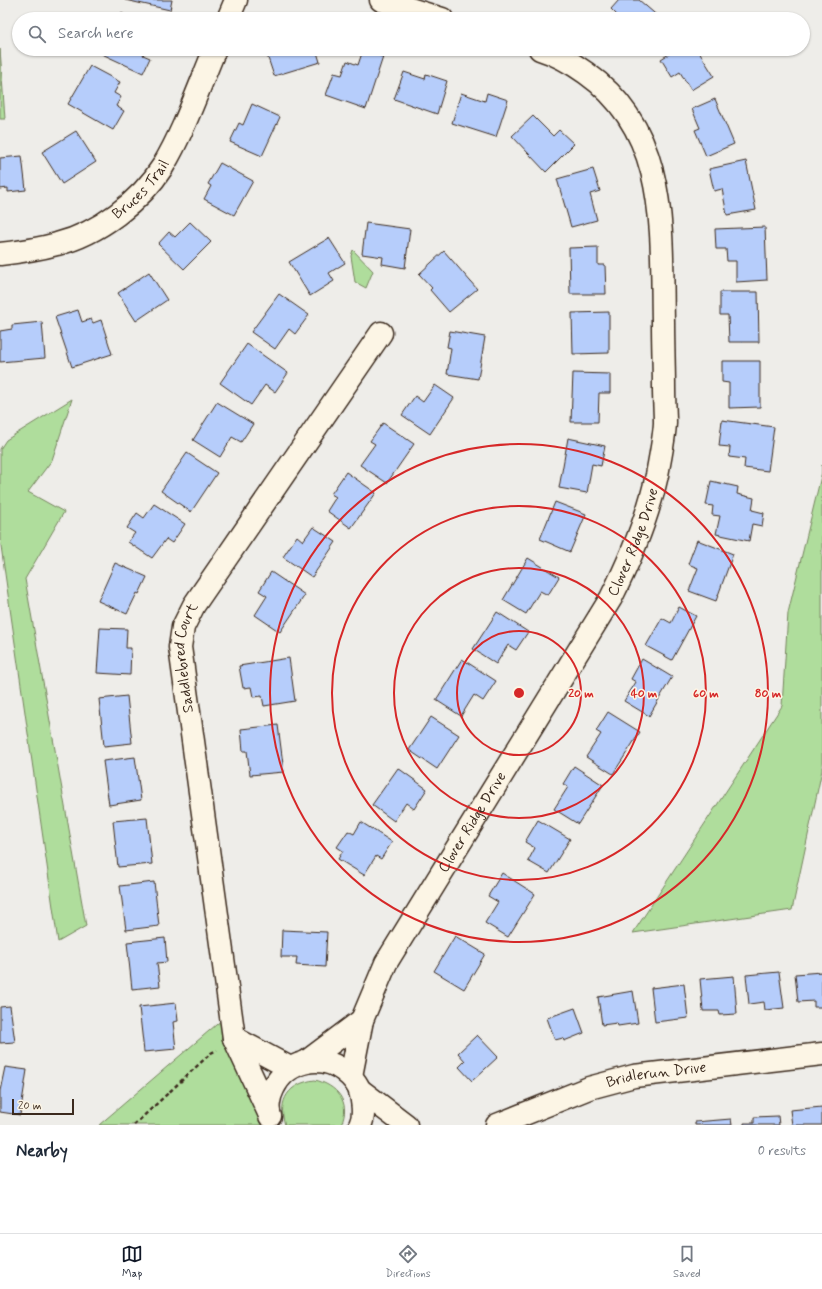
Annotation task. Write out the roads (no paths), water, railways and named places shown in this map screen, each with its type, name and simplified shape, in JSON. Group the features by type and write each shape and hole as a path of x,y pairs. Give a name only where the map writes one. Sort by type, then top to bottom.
{"street":[{"path":"231,12 236,0"},
{"path":"380,0 419,12"},
{"name":"Bruces Trail","path":"0,254 58,244 87,233 108,221 127,207 162,167 174,145 212,56"},
{"name":"Clover Ridge Drive","path":"360,1125 364,1106 355,1083 362,1020 386,963 611,598 630,560 641,530 657,475 665,423 660,220 655,178 644,144 617,100 598,82 573,64 555,56"},
{"name":"Saddlebred Court","path":"270,1119 234,1038 180,647 184,627 194,605 381,333"},
{"path":"270,1119 270,1096 277,1081 362,1020"},
{"path":"234,1038 298,1065 322,1061 338,1066 355,1083 406,1125"},
{"name":"Bridlerun Drive","path":"497,1125 589,1088 634,1076 822,1054"}]}
